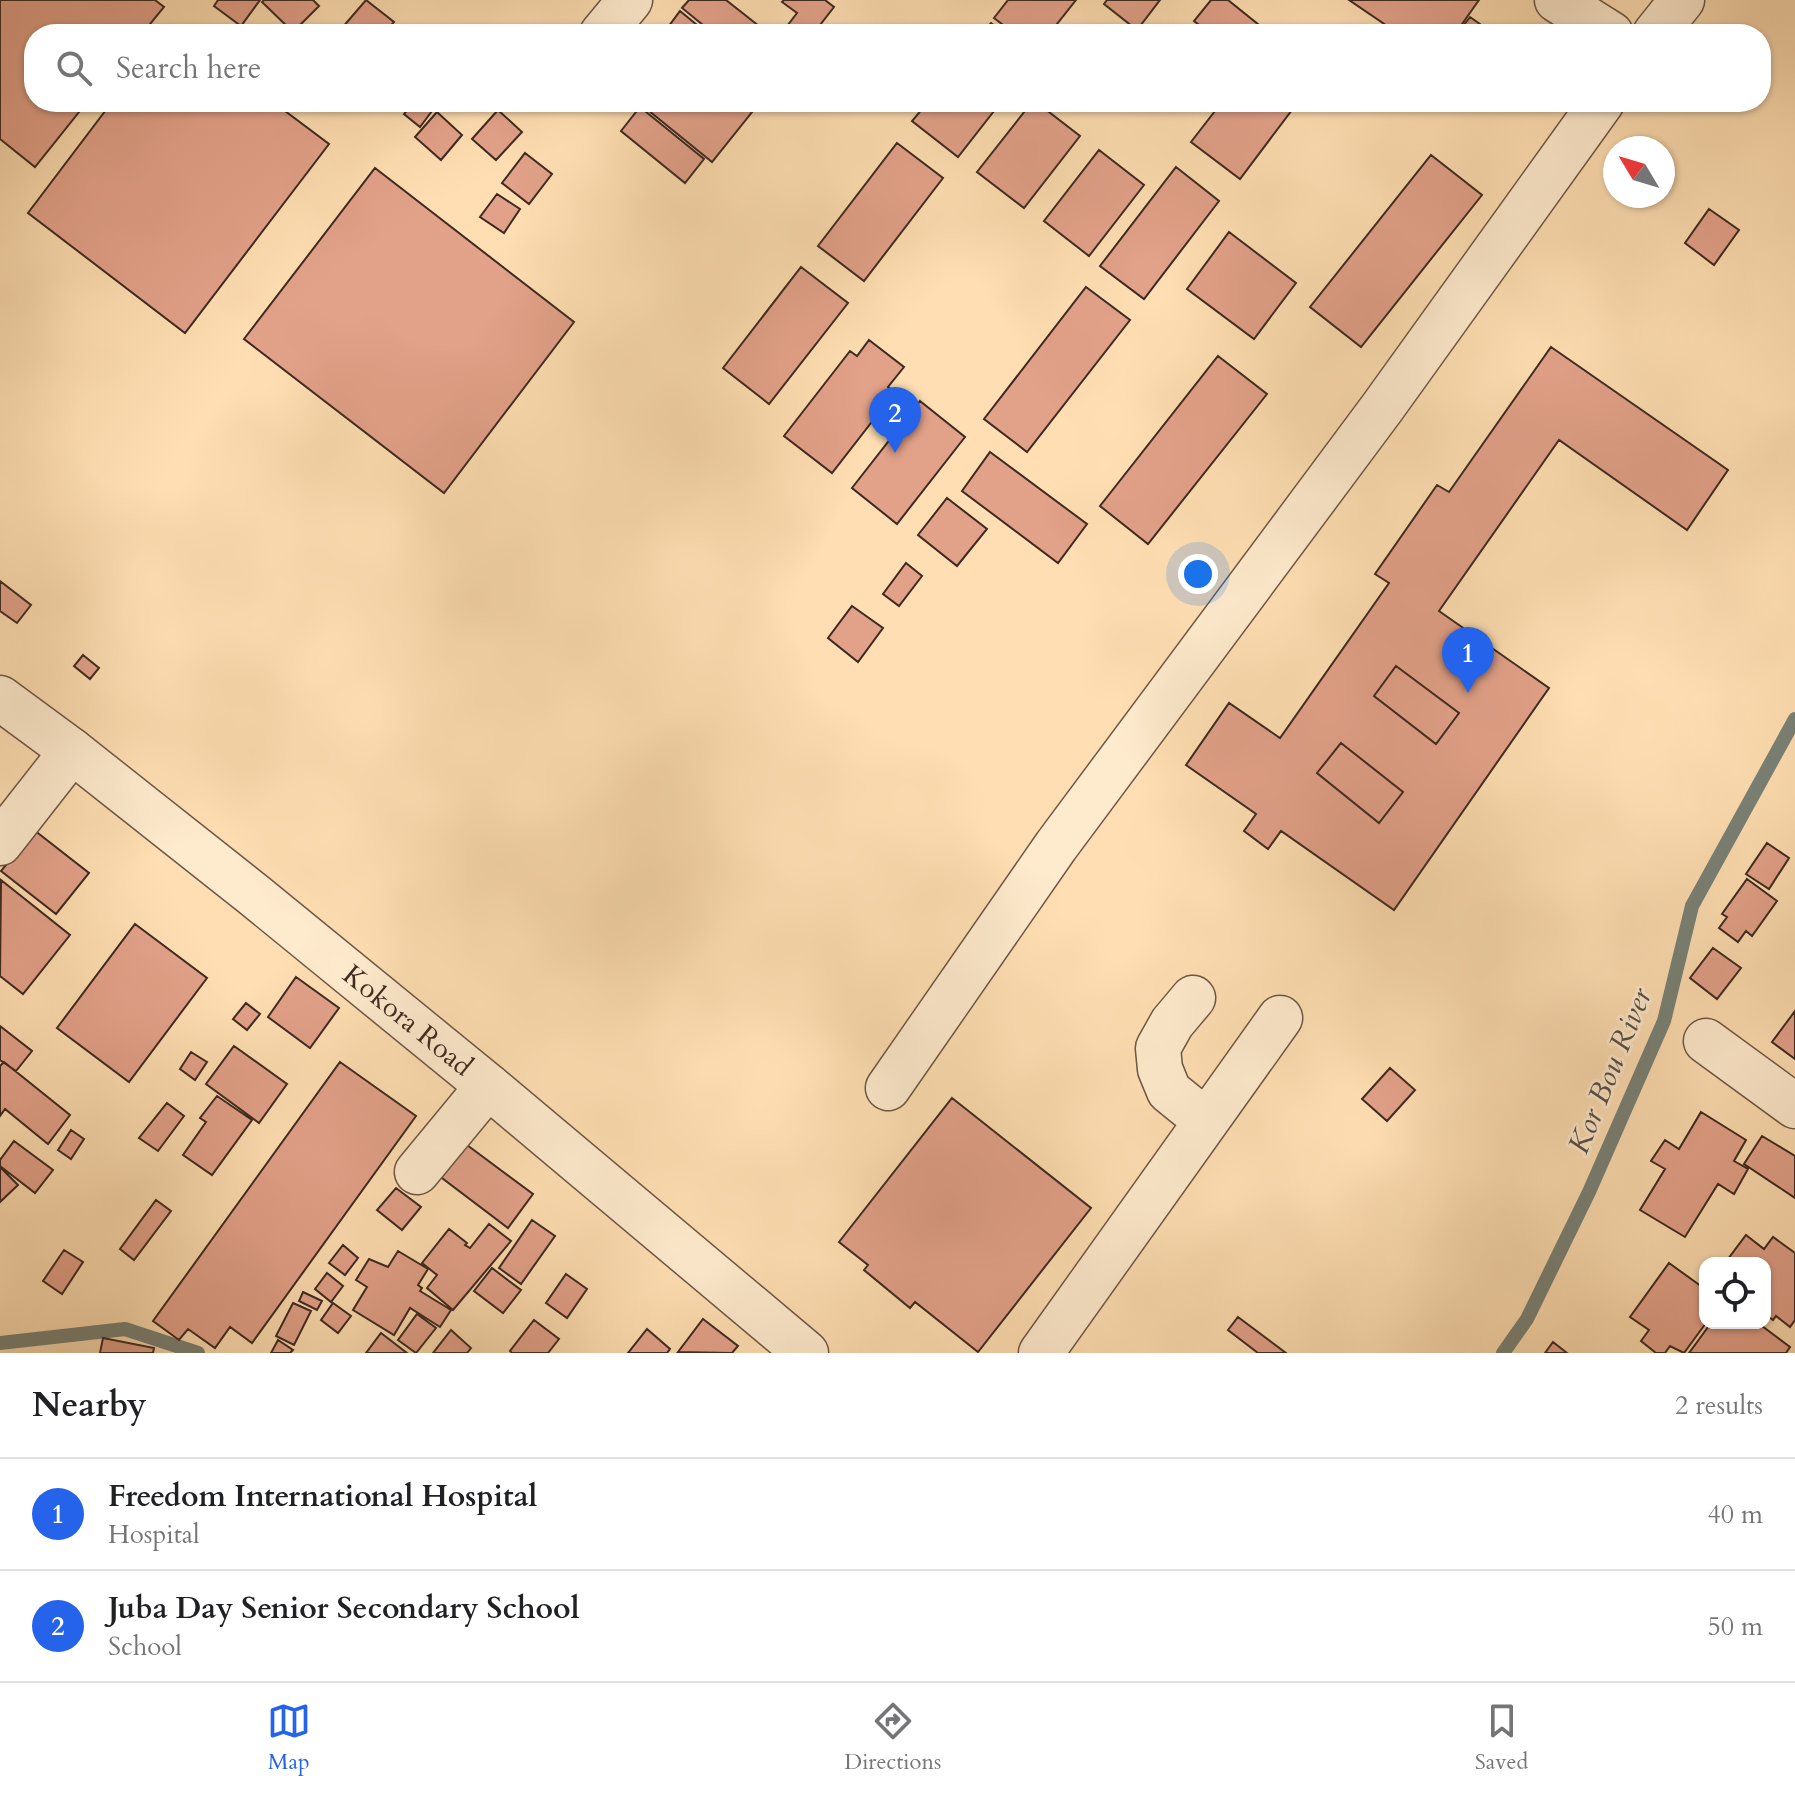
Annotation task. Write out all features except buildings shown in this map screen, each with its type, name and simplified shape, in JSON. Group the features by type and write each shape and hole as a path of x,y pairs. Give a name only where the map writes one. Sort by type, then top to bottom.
{"street":[{"path":"610,24 630,0"},
{"path":"1557,0 1595,24"},
{"path":"1663,24 1682,0"},
{"path":"888,1088 1056,846 1382,408 1595,112"},
{"name":"Kokora Road","path":"0,698 254,895 488,1086 806,1353"},
{"path":"0,843 72,751"},
{"path":"1193,998 1172,1023 1158,1048 1160,1069 1169,1091 1206,1121"},
{"path":"1041,1353 1280,1018"},
{"path":"1706,1041 1795,1106"},
{"path":"417,1172 488,1086"}],"waterway":[{"name":"Kor Bou River","path":"1503,1353 1527,1319 1589,1192 1664,1021 1692,906 1795,719"},
{"path":"0,1343 125,1329 198,1353"}],"place":[{"name":"Juba Day Senior Secondary School","path":"895,453"},
{"name":"Freedom International Hospital","path":"1468,693"}]}
